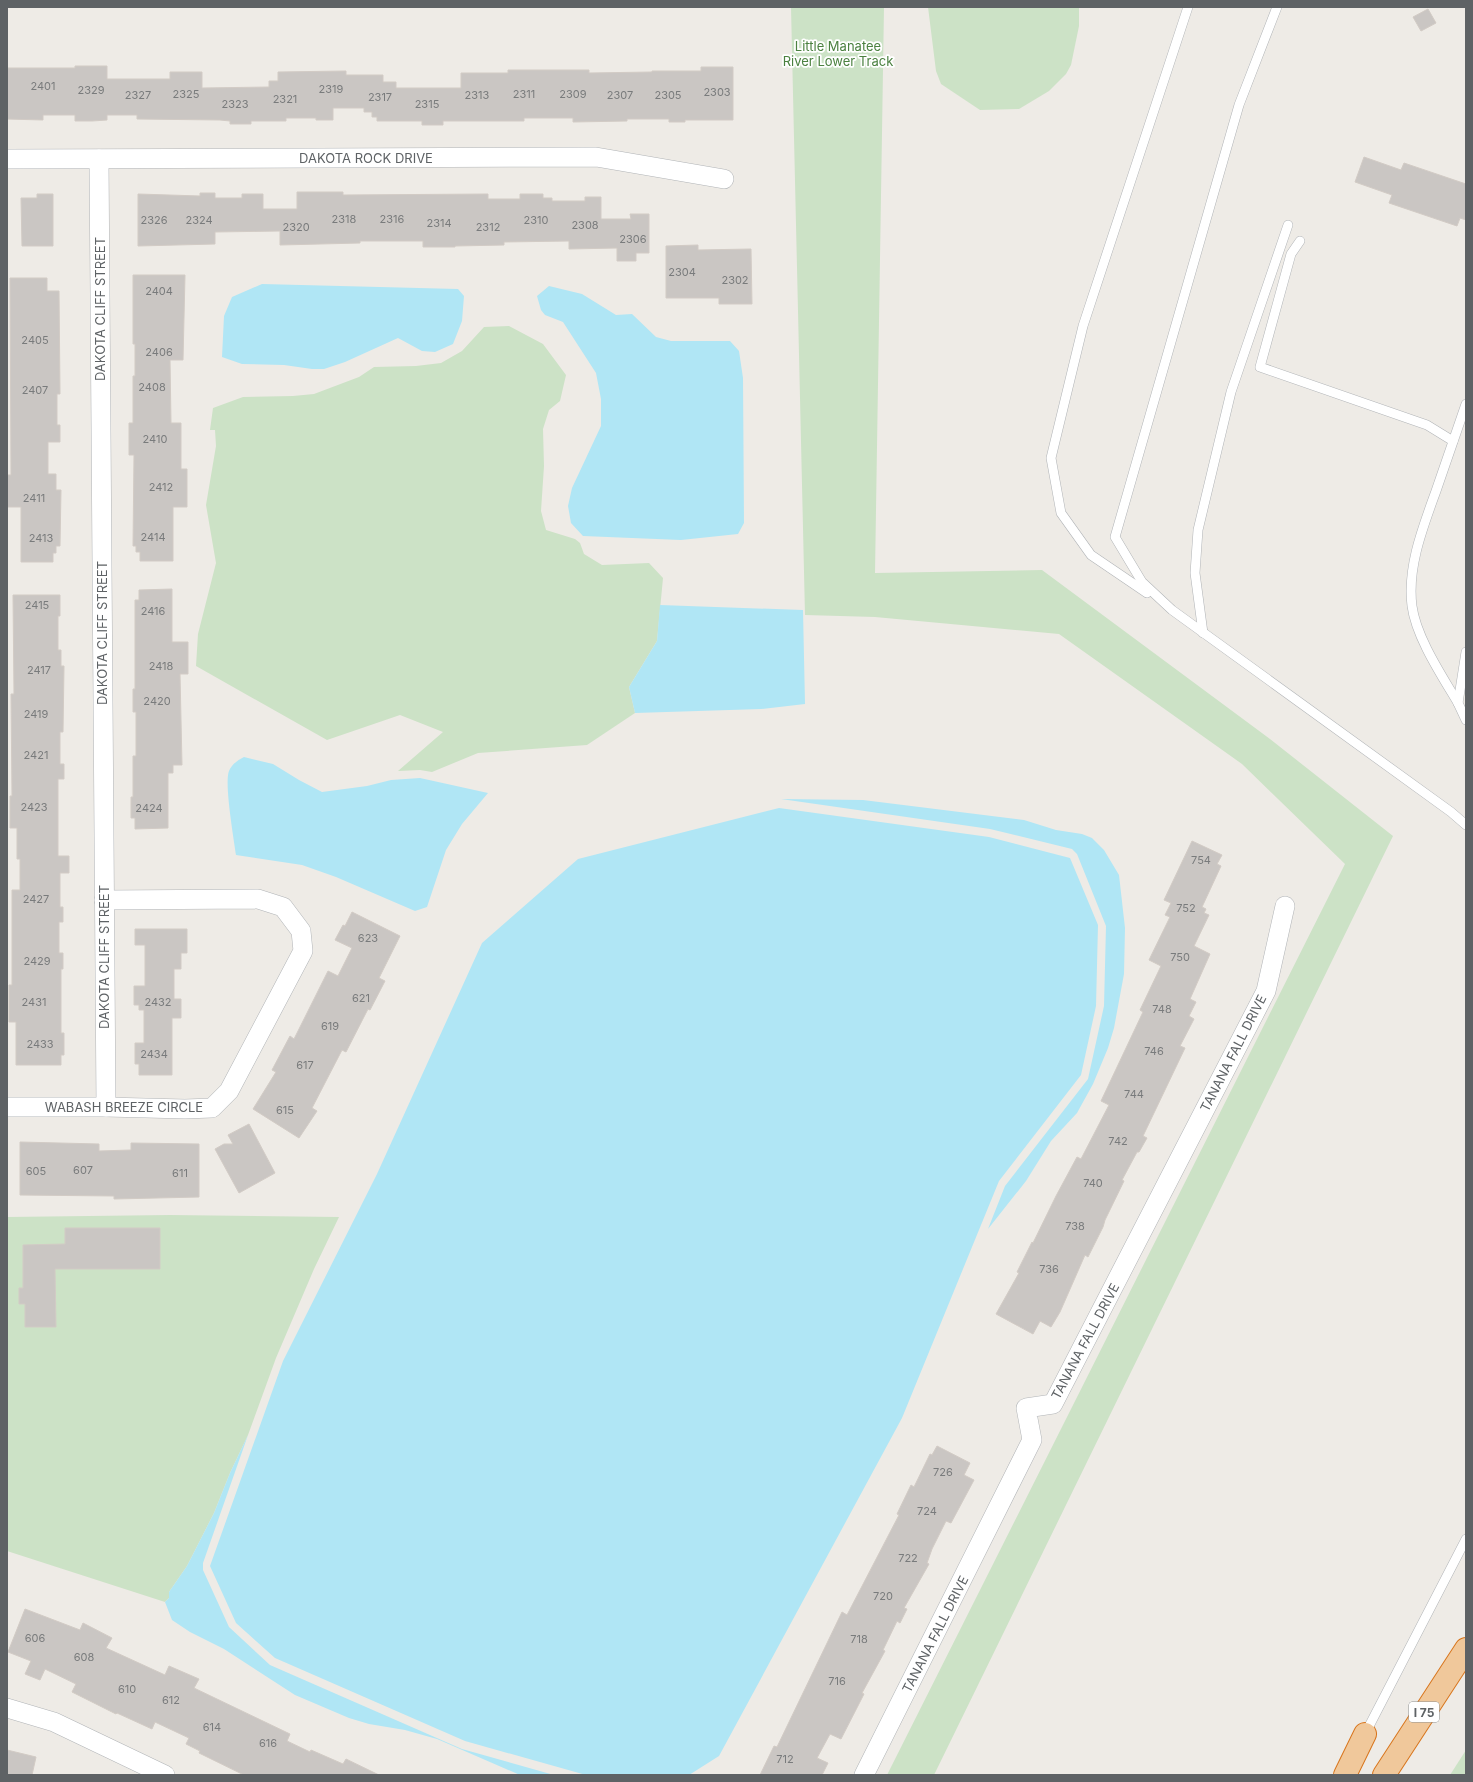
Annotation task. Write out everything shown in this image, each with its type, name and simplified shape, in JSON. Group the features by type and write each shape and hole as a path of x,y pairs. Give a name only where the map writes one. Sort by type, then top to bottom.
{"highway":[{"name":"I 75","path":"1384,1775 1466,1649"},
{"path":"1344,1775 1365,1734"}],"street":[{"name":"DAKOTA ROCK DRIVE","path":"7,159 596,157 724,179"},
{"name":"DAKOTA CLIFF STREET","path":"99,158 106,1107"},
{"name":"WABASH BREEZE CIRCLE","path":"7,1107 212,1108 229,1091 303,951 301,931 283,907 258,899 104,900"},
{"name":"TANANA FALL DRIVE","path":"864,1775 1032,1440 1026,1408 1053,1404 1266,991 1285,906"},
{"path":"7,1708 54,1722 165,1775"}],"lane":[{"path":"1188,7 1083,326 1051,458 1061,513 1091,555 1172,610 1466,824"},
{"path":"1172,610 1142,582 1115,537 1239,105 1277,7"},
{"path":"1203,633 1195,573 1198,530 1232,392 1288,225"},
{"path":"1300,241 1291,254 1260,367 1427,425 1453,441"},
{"path":"1466,404 1423,525 1411,579 1412,607 1418,630 1466,720"},
{"path":"1458,703 1466,652"},
{"path":"1365,1734 1466,1539"}],"green space":[{"name":"Little Manatee River Lower Track","path":"791,7 884,7 875,573 1042,570 1270,739 1393,836 934,1775 887,1775 1345,864 1242,764 1059,634 875,617 805,615"},
{"path":"928,7 1079,7 1079,26 1071,65 1066,74 1049,91 1019,109 980,110 941,84 936,71"},
{"path":"509,326 543,344 566,375 560,401 549,410 543,429 544,466 541,511 546,530 575,539 580,543 584,554 602,565 649,563 663,578 657,641 629,687 635,713 587,745 478,753 432,772 420,770 398,771 443,732 400,715 327,740 196,666 198,634 216,563 206,505 216,446 215,430 210,430 213,408 243,397 314,394 359,377 374,367 416,366 441,363 462,351 484,327"},
{"path":"170,1215 339,1217 314,1269 276,1358 248,1435 230,1473 214,1513 187,1566 169,1592 169,1598 165,1602 7,1551 7,1217"},
{"path":"1466,1750 1466,1775 1450,1775"}],"water":[{"path":"262,284 458,289 464,296 462,321 453,344 435,352 422,351 398,338 345,362 324,369 284,365 242,364 222,357 224,316 232,297"},
{"path":"549,286 582,294 616,315 632,314 656,337 671,341 730,341 739,351 743,378 744,523 738,534 681,540 583,536 571,523 568,506 572,488 601,426 601,399 596,373 563,322 545,315 541,310 537,296"},
{"path":"660,605 803,610 805,704 761,709 635,713 629,687 657,641"},
{"path":"244,757 273,764 322,792 367,786 391,780 420,778 488,793 462,824 446,850 427,907 415,911 336,877 302,865 236,855 228,799 228,777 232,766"},
{"path":"781,799 863,800 1024,820 1056,830 1082,834 1092,838 1104,850 1119,875 1125,928 1124,974 1114,1028 1108,1048 1093,1084 1077,1113 1051,1141 1026,1181 988,1229 1005,1186 1088,1079 1104,1006 1106,926 1077,854 1072,849 990,829"},
{"path":"779,808 989,837 1070,858 1098,925 1096,1006 1081,1075 999,1181 902,1418 719,1756 689,1775 586,1775 465,1741 275,1658 236,1623 210,1566 283,1361 377,1174 482,943 578,859"},
{"path":"248,1435 203,1563 203,1570 229,1627 270,1665 462,1749 554,1775 520,1775 437,1739 405,1730 369,1724 349,1718 295,1695 224,1649 190,1632 172,1620 165,1602 169,1598 169,1592 187,1566 214,1513 230,1473"}],"building":[{"path":"1428,9 1436,23 1421,31 1413,17"},
{"path":"75,66 107,66 107,79 170,79 170,72 202,72 202,88 269,87 269,81 278,81 278,72 346,71 346,75 383,75 383,82 396,82 396,88 461,88 461,73 508,73 508,70 589,70 589,73 701,71 701,67 733,67 733,120 685,120 685,122 669,122 669,119 627,119 627,121 573,122 573,118 524,118 524,121 443,121 443,125 422,125 422,121 377,121 377,117 372,117 372,112 364,112 364,108 333,108 333,120 316,120 316,118 286,118 286,121 251,121 251,124 230,124 230,121 220,120 137,119 137,115 107,115 107,120 92,121 75,121 75,115 43,115 43,120 7,119 7,68 75,68"},
{"path":"1364,157 1401,170 1404,163 1466,184 1466,220 1460,218 1457,226 1389,203 1392,195 1355,182"},
{"path":"297,192 343,192 343,195 488,194 488,199 520,199 520,194 543,194 543,198 552,198 552,201 585,201 585,197 601,197 601,219 631,219 630,214 649,214 649,253 636,253 636,261 617,261 617,248 569,249 569,241 504,242 504,245 455,247 423,247 423,241 360,241 360,243 280,245 280,231 215,232 215,244 138,246 138,194 200,196 200,193 215,193 215,198 242,198 242,194 263,194 263,209 297,209"},
{"path":"37,194 53,194 53,246 22,246 21,198 37,198"},
{"path":"698,245 698,250 751,249 752,304 719,304 719,298 666,298 666,246"},
{"path":"133,275 185,275 183,360 170,360 171,423 181,423 181,469 187,469 187,507 173,507 173,561 140,561 140,552 136,552 136,546 133,546 134,455 129,455 129,423 133,423 133,376 135,376 135,344 133,344"},
{"path":"10,278 47,278 47,291 59,291 60,394 57,394 57,425 60,425 60,442 48,442 48,474 56,474 56,490 61,490 60,546 56,546 56,553 53,553 53,562 21,562 21,507 7,507 7,475 11,475"},
{"path":"172,589 172,642 188,642 188,674 180,674 182,765 173,765 173,773 168,773 168,828 135,829 135,818 131,818 131,797 133,797 133,756 136,756 136,712 133,712 133,689 135,689 135,600 139,600 139,590"},
{"path":"13,595 60,595 60,616 58,616 58,650 61,650 61,666 64,666 63,732 60,732 60,764 64,764 64,779 58,779 58,856 69,856 69,873 60,873 60,907 63,907 63,922 59,922 59,953 63,953 63,969 61,969 61,1033 64,1033 64,1055 61,1055 61,1065 16,1065 16,1022 9,1022 9,985 12,985 12,890 20,890 20,859 17,859 17,828 10,828 10,796 12,796 11,694 14,694"},
{"path":"1192,841 1222,855 1217,864 1221,866 1202,907 1206,909 1204,913 1209,915 1194,946 1210,954 1190,999 1196,1002 1189,1016 1194,1019 1180,1046 1185,1048 1143,1136 1147,1138 1139,1152 1137,1152 1122,1180 1124,1181 1103,1227 1088,1257 1085,1255 1060,1312 1051,1327 1040,1321 1033,1334 996,1314 1019,1273 1017,1272 1032,1242 1033,1243 1077,1157 1081,1159 1109,1105 1101,1101 1143,1012 1140,1010 1161,966 1149,960 1170,917 1165,915 1171,903 1164,900"},
{"path":"352,912 400,936 379,978 385,981 370,1010 368,1009 346,1052 342,1050 312,1108 317,1111 299,1138 253,1109 276,1072 272,1070 290,1036 294,1039 328,971 338,976 352,948 335,940 343,925 345,926"},
{"path":"135,929 187,929 187,953 181,953 181,969 174,969 174,999 181,999 181,1018 172,1018 172,1075 139,1075 139,1064 135,1064 135,1043 144,1043 144,1010 139,1010 139,1005 134,1005 134,986 145,986 145,945 135,945"},
{"path":"249,1124 275,1173 239,1193 215,1149 224,1144 233,1144 228,1135"},
{"path":"20,1142 99,1144 99,1151 131,1150 131,1143 199,1144 199,1197 114,1199 114,1196 20,1195"},
{"path":"65,1228 160,1228 160,1269 55,1269 56,1327 25,1327 25,1304 19,1304 19,1288 23,1288 23,1245 65,1244"},
{"path":"937,1446 970,1463 964,1475 974,1480 951,1523 946,1521 932,1549 927,1563 929,1564 904,1608 907,1609 900,1623 897,1621 883,1650 885,1651 862,1693 864,1694 841,1739 830,1734 817,1758 828,1763 822,1775 760,1775 774,1746 777,1747 842,1612 847,1615 899,1515 897,1514 911,1485 914,1487 930,1454 932,1455"},
{"path":"25,1609 80,1630 83,1623 112,1638 106,1648 165,1675 169,1666 199,1679 194,1688 290,1734 287,1741 310,1752 311,1750 343,1764 346,1759 379,1775 244,1775 199,1753 200,1751 186,1744 189,1738 155,1722 152,1729 117,1713 116,1714 72,1692 76,1684 45,1669 40,1680 25,1674 31,1661 8,1652"},
{"path":"7,1750 36,1757 32,1775 7,1775"}]}
